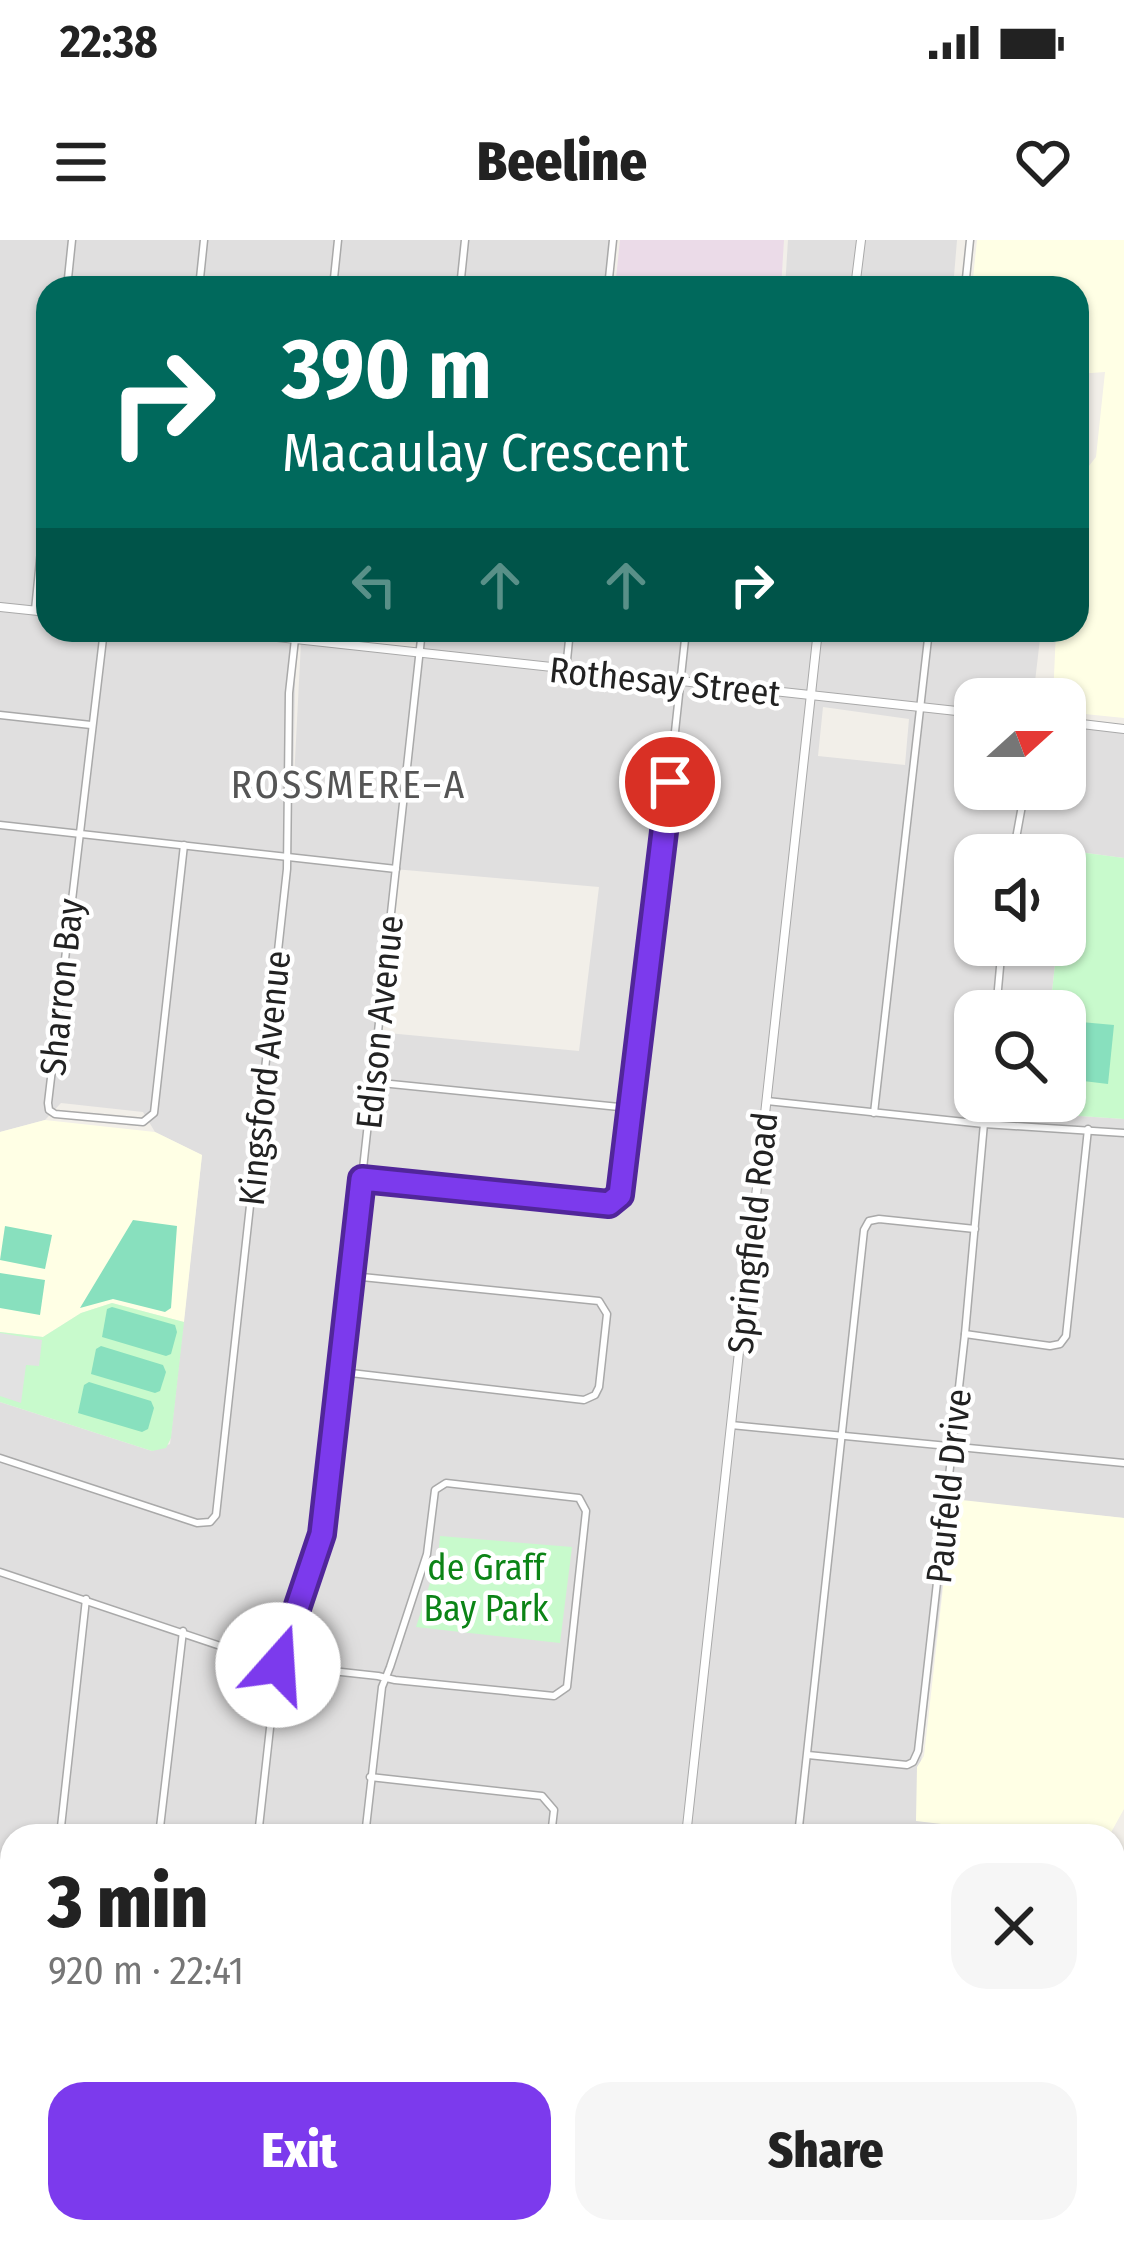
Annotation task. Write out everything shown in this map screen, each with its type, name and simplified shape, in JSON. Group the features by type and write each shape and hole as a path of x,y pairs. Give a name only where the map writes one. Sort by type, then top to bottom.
{"street":[{"path":"68,276 72,240"},
{"path":"200,276 204,240"},
{"path":"334,276 338,240"},
{"path":"461,276 464,240"},
{"path":"609,276 613,240"},
{"path":"856,276 861,240"},
{"path":"966,276 970,240"},
{"path":"0,607 35,610 36,600"},
{"name":"Sharron Bay","path":"102,642 48,1103 55,1114 143,1123 154,1113 184,845"},
{"name":"Kingsford Avenue","path":"0,1458 197,1523 210,1522 217,1511 287,858 294,642"},
{"name":"Rothesay Street","path":"345,642 419,654 954,710"},
{"name":"Edison Avenue","path":"259,1824 278,1665 322,1534 420,642"},
{"path":"566,670 570,642"},
{"path":"362,1179 609,1204 620,1195 685,642"},
{"name":"Springfield Road","path":"687,1824 817,642"},
{"path":"874,1112 928,642"},
{"path":"0,715 91,725"},
{"path":"1086,724 1124,729"},
{"path":"0,825 396,869"},
{"path":"371,1082 629,1108"},
{"path":"767,1101 1124,1133"},
{"name":"Paufeld Drive","path":"808,1755 902,1765 917,1757 984,1124"},
{"path":"965,1334 1050,1346 1060,1344 1066,1336 1088,1129"},
{"path":"799,1824 864,1230 869,1221 975,1229"},
{"path":"341,1372 584,1400 599,1388 607,1314 599,1301 351,1276"},
{"path":"731,1425 1124,1462"},
{"path":"0,1573 278,1665 386,1678 554,1696 567,1688 584,1503 579,1498 446,1483 435,1490 427,1554 386,1678 365,1824"},
{"path":"61,1824 86,1599"},
{"path":"160,1824 183,1630"},
{"path":"370,1777 542,1796 554,1810 552,1824"}],"shaded area":[{"path":"0,240 609,240 608,276 36,276 36,642 296,642 293,799 301,642 419,654 420,642 1040,642 1035,678 954,678 954,810 1086,810 1086,724 1124,729 1124,858 1086,853 1086,834 954,834 954,966 1055,966 1052,990 954,990 954,1122 1124,1119 1124,1518 953,1500 921,1762 1018,1824 0,1824 0,1402 152,1451 170,1444 202,1155 155,1132 143,1112 61,1103 45,1120 0,1132","holes":["823,707 909,719 905,765 818,756","394,869 599,887 579,1051 377,1032"]},
{"path":"620,240 784,240 782,276 616,276"},
{"path":"788,240 957,240 954,276 786,276"},
{"path":"977,240 1124,240 1124,718 1086,714 1086,678 1054,678 1055,642 1089,642 1089,466 1096,457 1105,372 1089,373 1089,276 973,276"},
{"path":"45,1120 155,1132 202,1155 184,1322 112,1303 81,1313 43,1337 0,1332 0,1132"},
{"path":"0,1333 42,1340 39,1366 26,1365 21,1403 0,1396"},
{"path":"953,1499 1124,1518 1124,1809 1116,1824 916,1821 917,1767 924,1756"}],"green space":[{"path":"1086,853 1124,858 1124,1119 1086,1116 1086,990 1052,990 1055,966 1086,966"},
{"path":"1086,1022 1114,1025 1108,1084 1086,1081"},
{"path":"133,1220 177,1226 171,1308 165,1312 113,1299 80,1308"},
{"path":"5,1226 52,1235 45,1269 0,1260"},
{"path":"0,1273 45,1280 40,1315 0,1308"},
{"path":"112,1303 184,1322 166,1448 152,1451 0,1402 0,1332 43,1337 81,1313"},
{"path":"107,1309 175,1325 171,1354 102,1337"},
{"path":"101,1346 163,1365 166,1372 160,1391 91,1374 96,1349"},
{"path":"89,1382 151,1401 154,1408 148,1429 142,1432 78,1413 84,1385"},
{"name":"de Graff Bay Park","path":"440,1536 572,1547 560,1643 416,1627 438,1558"}],"district":[{"name":"ROSSMERE–A","path":"349,784"}],"route":[{"path":"278,1665 322,1534 362,1179 609,1204 620,1195 670,782"}]}
